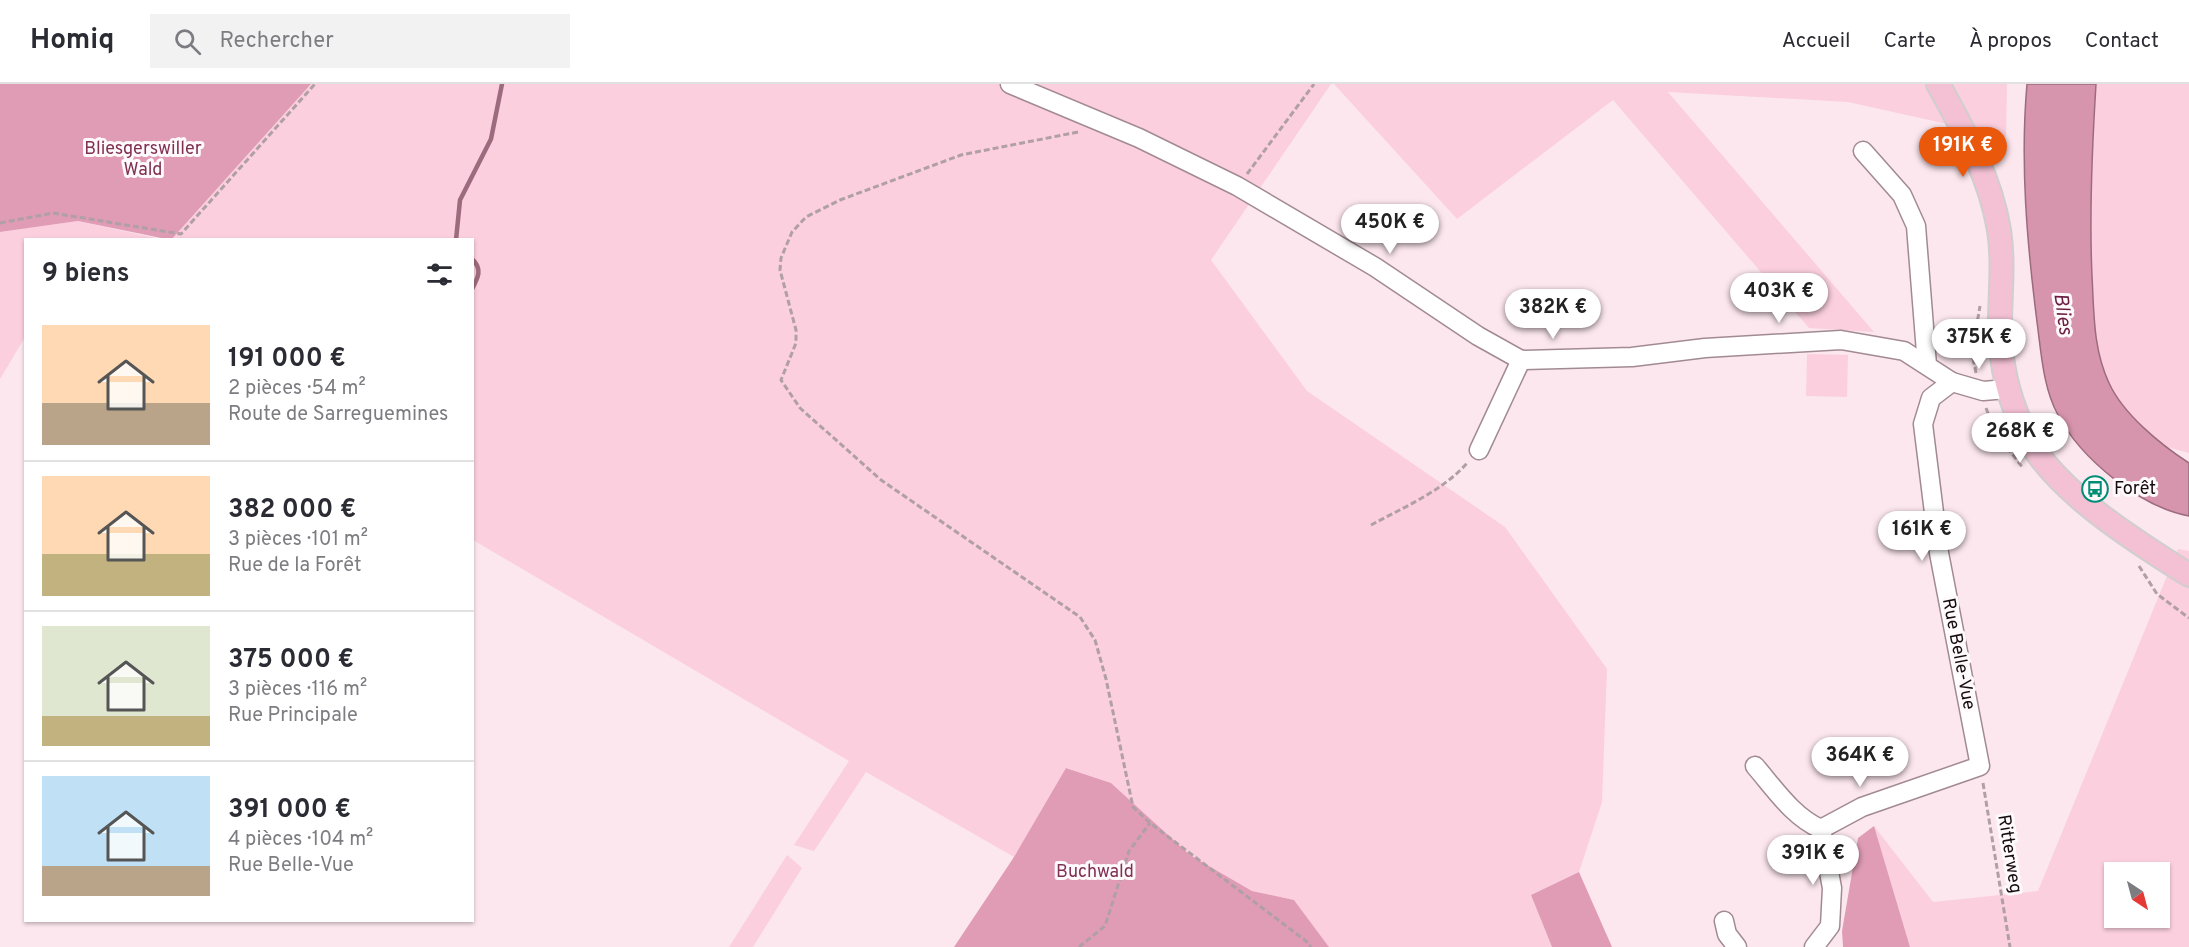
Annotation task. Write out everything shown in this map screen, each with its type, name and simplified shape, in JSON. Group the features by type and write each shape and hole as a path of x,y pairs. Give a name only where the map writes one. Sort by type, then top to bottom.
{"main road":[{"path":"1938,84 1974,148 1999,229 2002,268 2001,355 2007,389 2028,438 2042,460 2081,501 2189,575"}],"street":[{"path":"1010,84 1138,138 1237,186 1375,267 1478,336 1521,360 1632,357 1705,348 1841,340 1904,351 1952,382 1983,391 2007,389"},
{"path":"1863,151 1902,195 1916,226 1927,365"},
{"path":"1479,450 1521,360"},
{"name":"Rue Belle-Vue","path":"1952,382 1930,399 1923,424 1939,553 1980,766"},
{"path":"1755,766 1793,810 1809,824 1821,829"},
{"path":"1821,829 1862,807 1980,766"},
{"path":"1814,947 1830,926 1832,888 1821,829"},
{"path":"1724,921 1727,934 1737,947"}],"path":[{"path":"0,223 53,213 181,234 315,84"},
{"path":"1237,186 1314,84"},
{"path":"1106,126 961,155 840,200 806,217 792,232 781,258 780,270 796,330 796,343 781,380 800,408 881,480 1080,617 1095,640 1106,679 1133,807 1150,824 1306,940 1311,947"},
{"path":"1371,525 1421,499 1460,472 1479,450"},
{"name":"Ritterweg","path":"1980,766 2010,947"},
{"path":"1079,947 1105,926 1129,851 1150,824"}],"shaded area":[{"path":"311,84 1331,84 1211,260 1307,391 1505,527 1607,669 1602,802 1579,872 1531,895 1552,947 1329,947 1294,900 1252,891 1190,855 1111,783 1067,768 1014,857 866,772 814,851 794,845 849,761 474,541 474,238 173,238"},
{"path":"1334,84 2007,84 2006,137 1848,102 1668,92 1874,332 1809,328 1613,100 1457,219"},
{"path":"2085,84 2189,84 2189,453 2155,444 2103,384 2087,296"},
{"path":"78,221 156,238 24,238 24,339 0,379 0,232"},
{"path":"1807,354 1848,355 1847,397 1806,396"},
{"path":"2178,549 2189,551 2189,947 1910,947 1874,826 1933,902 2038,891"},
{"path":"787,855 802,868 753,947 729,947"}],"green space":[{"name":"Bliesgerswiller Wald","path":"0,84 311,84 173,238 161,238 78,221 0,232"},
{"name":"Buchwald","path":"1066,768 1111,783 1190,855 1252,891 1294,900 1329,947 954,947 1014,857"},
{"path":"1874,826 1910,947 1843,947 1842,931 1858,838"},
{"path":"1579,872 1612,947 1552,947 1531,895"}],"water":[{"name":"Blies","path":"2027,84 2096,84 2091,228 2097,344 2109,383 2123,406 2155,438 2189,463 2189,516 2151,503 2114,479 2081,448 2068,432 2053,404 2041,357 2028,233 2024,173"}],"waterway":[{"path":"456,238 460,200 491,139 502,84"},
{"path":"474,262 478,270 478,277 474,285"}],"place":[{"name":"Forêt","path":"2095,489"}]}
